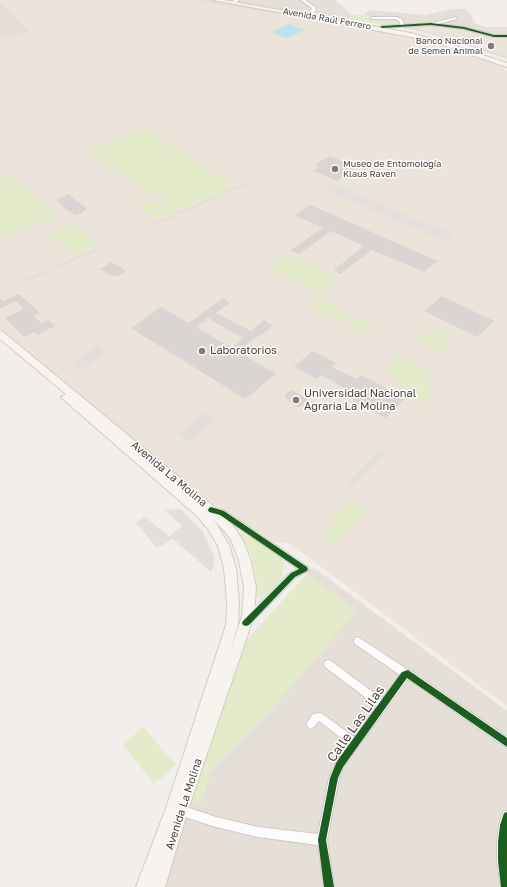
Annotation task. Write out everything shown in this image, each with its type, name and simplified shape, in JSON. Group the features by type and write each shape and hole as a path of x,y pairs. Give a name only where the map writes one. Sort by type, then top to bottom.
{"main road":[{"name":"Avenida Raúl Ferrero","path":"215,0 234,1 382,26 441,40 507,61"},
{"name":"Avenida Raúl Ferrero","path":"234,1 411,35 444,44 507,65"},
{"name":"Avenida La Molina","path":"0,334 206,511 226,554 233,586 232,625 177,809 157,887"},
{"name":"Avenida La Molina","path":"0,342 231,531 237,541 245,561 250,598 246,623 177,809 144,887"},
{"path":"232,625 246,623"}],"street":[{"path":"304,0 314,8 311,14"},
{"path":"372,18 397,18 401,20 403,26"},
{"path":"382,26 403,26 459,21 494,36 507,35"},
{"path":"431,24 459,21"},
{"path":"206,511 222,513 305,569 293,574 246,623"},
{"path":"293,574 296,562"},
{"path":"358,641 507,743"},
{"path":"328,664 383,705"},
{"name":"Calle Las Lilas","path":"329,887 322,840 334,778 340,764 407,674"},
{"path":"311,724 316,717 321,717 355,743"},
{"path":"177,809 216,822 258,832 322,840"},
{"path":"506,887 502,848 504,825 507,816"}],"shaded area":[{"path":"189,0 335,0 352,15 350,18 329,23"},
{"name":"Universidad Nacional Agraria La Molina","path":"189,0 383,32 420,40 505,67 504,70 507,71 507,706 304,554 286,542 275,542 232,517 171,471 0,329 0,39 32,31 0,1"},
{"path":"0,1 32,32 0,39"},
{"path":"453,9 466,9 471,14 474,23 485,27 507,27 507,59 430,34 367,19 365,13 371,10 424,15"},
{"name":"Banco Nacional de Semen Animal","path":"407,26 454,28 494,37 507,38 507,57 460,41"},
{"path":"248,182 250,183 153,226 151,224"},
{"path":"332,184 454,235 448,242 325,190"},
{"path":"96,248 99,250 28,281 26,279"},
{"path":"97,346 106,352 82,369 73,363"},
{"path":"204,413 215,421 189,442 177,434"},
{"path":"379,451 386,452 353,486 348,482"},
{"path":"180,509 203,532 214,556 214,564 211,572 173,539 157,548 136,523 144,516 169,536 182,526 165,510"},
{"path":"313,567 507,711 507,887 163,887 242,646"}],"green space":[{"path":"350,14 367,15 373,20 402,24 381,25 350,19 353,15"},
{"path":"146,129 234,187 174,212 165,206 168,204 86,151"},
{"path":"8,175 58,214 0,239 0,178"},
{"path":"153,199 162,205 145,213 136,206"},
{"path":"164,206 173,213 156,220 146,214"},
{"path":"70,223 98,245 75,255 47,233"},
{"path":"287,253 339,279 319,294 267,267"},
{"path":"320,298 352,314 342,322 310,306"},
{"path":"357,317 374,325 365,334 347,324"},
{"path":"438,328 449,335 445,353 414,340"},
{"path":"398,356 434,374 430,378 429,406 386,372"},
{"path":"348,504 357,504 365,513 339,539 333,542 325,542 321,539 324,533"},
{"path":"240,532 278,553 284,563 282,578 261,598 256,597 257,584 254,567 250,552 239,534"},
{"path":"307,573 357,611 274,707 210,773 201,804 191,800 242,646"},
{"path":"143,727 176,765 154,784 123,745"}],"water":[{"path":"290,24 305,30 286,38 271,32"}],"building":[{"name":"Museo de Entomología Klaus Raven","path":"330,156 357,167 337,181 313,171 319,167 315,164"},
{"path":"68,194 87,209 77,215 68,211 56,200"},
{"path":"310,205 438,261 424,272 372,250 340,274 334,270 364,246 331,231 299,254 291,250 323,228 295,215"},
{"path":"111,262 127,271 119,276 113,276 100,269"},
{"path":"19,294 40,313 33,316 42,323 48,320 55,326 37,335 34,332 25,337 20,333 5,318 24,309 16,301 0,309 0,298 4,301"},
{"path":"442,296 494,321 477,337 424,311"},
{"name":"Laboratorios","path":"223,298 230,303 216,313 251,331 264,320 273,326 237,351 276,374 245,399 131,328 161,307 189,323","holes":["208,318 243,338 232,348 196,327"]},
{"path":"313,351 336,363 331,367 357,379 362,375 405,399 385,418 341,393 346,389 322,375 316,379 294,366"},
{"path":"292,390 308,400 299,408 285,398 286,394"}],"cycle path":[{"path":"382,27 431,24 464,28 494,36 507,36"},
{"path":"211,510 222,513 305,569 293,575 246,623"},
{"path":"329,887 322,840 334,778 340,764 405,675 408,674 507,743"},
{"path":"506,887 502,861 502,842 504,825 507,816"}],"place":[{"name":"Banco Nacional de Semen Animal","path":"491,46"},
{"name":"Museo de Entomología Klaus Raven","path":"335,169"},
{"name":"Laboratorios","path":"202,351"},
{"name":"Universidad Nacional Agraria La Molina","path":"296,400"}]}
